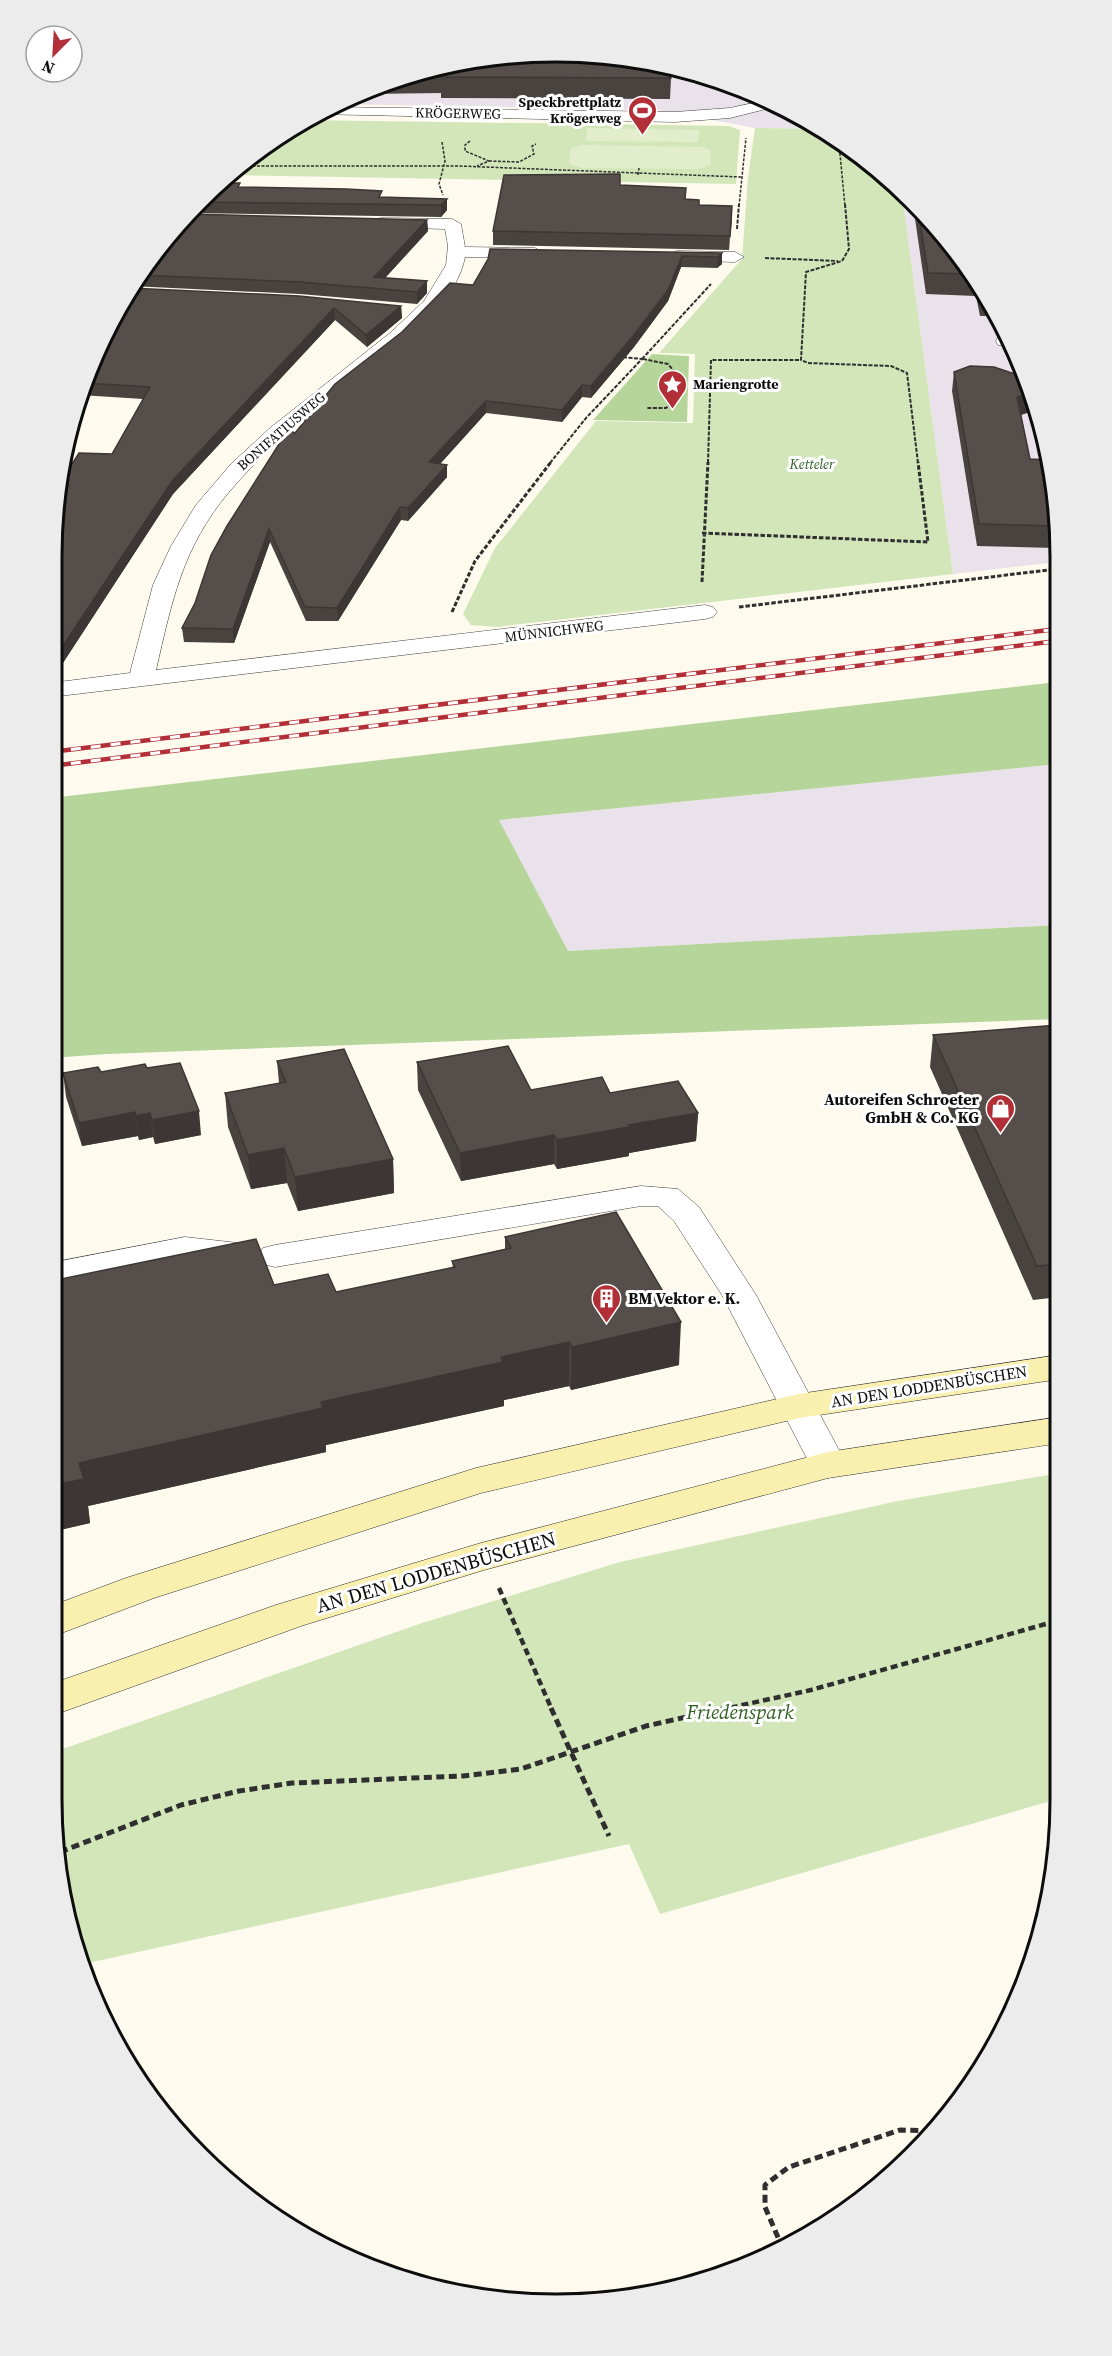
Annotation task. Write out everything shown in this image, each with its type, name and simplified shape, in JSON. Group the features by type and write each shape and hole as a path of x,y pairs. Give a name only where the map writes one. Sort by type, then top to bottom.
{"main road":[{"name":"AN DEN LODDENBÜSCHEN","path":"62,1618 140,1588 476,1481 799,1406 1050,1368"},
{"name":"AN DEN LODDENBÜSCHEN","path":"62,1696 290,1615 482,1557 828,1465 1050,1432"}],"street":[{"name":"KRÖGERWEG","path":"339,111 685,117 730,113 761,106"},
{"path":"448,200 459,252 552,253"},
{"path":"358,222 452,224"},
{"name":"BONIFATIUSWEG","path":"141,679 164,588 185,540 210,503 248,457 400,333 422,312 447,282 459,252"},
{"path":"656,255 735,257"},
{"path":"400,310 422,312"},
{"name":"MÜNNICHWEG","path":"62,689 705,612"},
{"path":"275,1256 641,1196 666,1196 687,1214 734,1286 828,1465"}],"lane":[{"path":"62,1270 185,1246 275,1256"}],"path":[{"path":"448,141 440,142 446,157 444,166 439,172 441,192 448,200"},
{"path":"472,141 465,145 465,151 489,161"},
{"path":"476,167 489,161 525,160 534,154 532,146 543,144"},
{"path":"801,360 806,272 842,261 849,249 840,151"},
{"path":"252,166 444,166 638,175 741,177"},
{"path":"638,175 639,168"},
{"path":"735,257 842,261"},
{"path":"619,356 668,364 673,370 670,405 666,408 646,408"},
{"path":"463,642 451,627 451,615 475,561 586,418 642,359"},
{"path":"702,533 928,542 907,373 891,366 808,363 801,360 711,360 712,394 702,533 702,601 705,612 1050,570"},
{"path":"497,1582 507,1611 609,1836"},
{"path":"65,1850 181,1805 239,1791 292,1783 463,1776 521,1769 646,1726 811,1690 1050,1623"},
{"path":"780,2241 765,2207 765,2185 789,2167 900,2130 924,2131"}],"shaded area":[{"path":"524,63 588,63 621,66 684,78 745,99 775,112 804,129 755,128 658,110 355,104 428,78 460,71"},
{"path":"903,204 928,230 967,281 1000,337 1034,428 1046,491 1050,563 953,574"},
{"path":"1050,765 1050,925 568,951 498,820"}],"green space":[{"path":"323,120 729,126 740,130 736,184 241,175 281,145"},
{"name":"Speckbrettplatz Krögerweg","path":"587,128 699,130 698,142 586,141"},
{"name":"Ketteler","path":"755,128 804,129 857,164 903,204 953,574 496,627 471,625 463,614 495,548 596,421 693,423 695,354 659,353 742,259 748,177"},
{"path":"583,145 703,147 710,150 711,165 696,169 582,168 569,164 571,148"},
{"path":"652,354 689,356 687,422 593,420"},
{"path":"1050,683 1050,765 499,820 568,951 1050,925 1050,1019 62,1057 62,797"},
{"name":"Friedenspark","path":"1050,1475 1050,1801 660,1914 629,1844 89,1963 78,1928 66,1865 63,1832 62,1749 422,1623 620,1562 898,1501"}],"building":[{"path":"556,62 621,66 670,75 671,78 440,77 491,66"},
{"path":"620,174 620,185 686,188 685,199 699,200 699,205 732,206 730,236 493,231 504,175"},
{"path":"231,183 240,183 238,187 382,191 379,197 447,199 441,205 210,202"},
{"path":"198,214 427,220 374,277 427,281 417,292 300,282 149,276"},
{"path":"920,221 962,274 928,273"},
{"path":"490,249 722,253 718,257 682,256 668,290 634,335 591,386 582,385 562,410 486,401 429,462 447,465 408,508 400,507 337,608 305,607 269,529 233,629 182,628 195,603 211,555 288,430 295,433 335,384 402,332 450,283 473,285 488,259"},
{"path":"140,288 299,296 401,306 366,335 334,308 172,481 62,647 63,524 70,467 79,453 112,454 150,387 93,384 112,337"},
{"path":"970,366 994,367 1016,374 1023,395 1017,397 1030,459 1041,460 1049,526 979,524 954,372"},
{"path":"1050,1026 1050,1265 1037,1266 933,1035"},
{"path":"508,1046 531,1090 602,1077 610,1093 678,1081 698,1113 557,1140 554,1135 460,1153 417,1062"},
{"path":"344,1049 393,1159 295,1177 284,1148 248,1155 225,1093 286,1082 277,1061"},
{"path":"180,1063 199,1111 152,1120 150,1113 136,1116 135,1112 79,1123 63,1073 98,1067 101,1072 145,1064 147,1068"},
{"path":"616,1212 681,1322 572,1347 569,1342 501,1357 503,1362 321,1402 323,1408 79,1463 84,1479 62,1484 62,1279 256,1239 274,1285 328,1274 336,1292 455,1267 452,1261 511,1248 505,1237"}],"railway":[{"path":"62,751 1050,630"},
{"path":"62,765 1050,642"}],"place":[{"name":"Speckbrettplatz Krögerweg","path":"642,136"},
{"name":"Mariengrotte","path":"672,410"},
{"name":"Autoreifen Schroeter GmbH & Co. KG","path":"1000,1134"},
{"name":"BM Vektor e. K.","path":"607,1324"}]}
